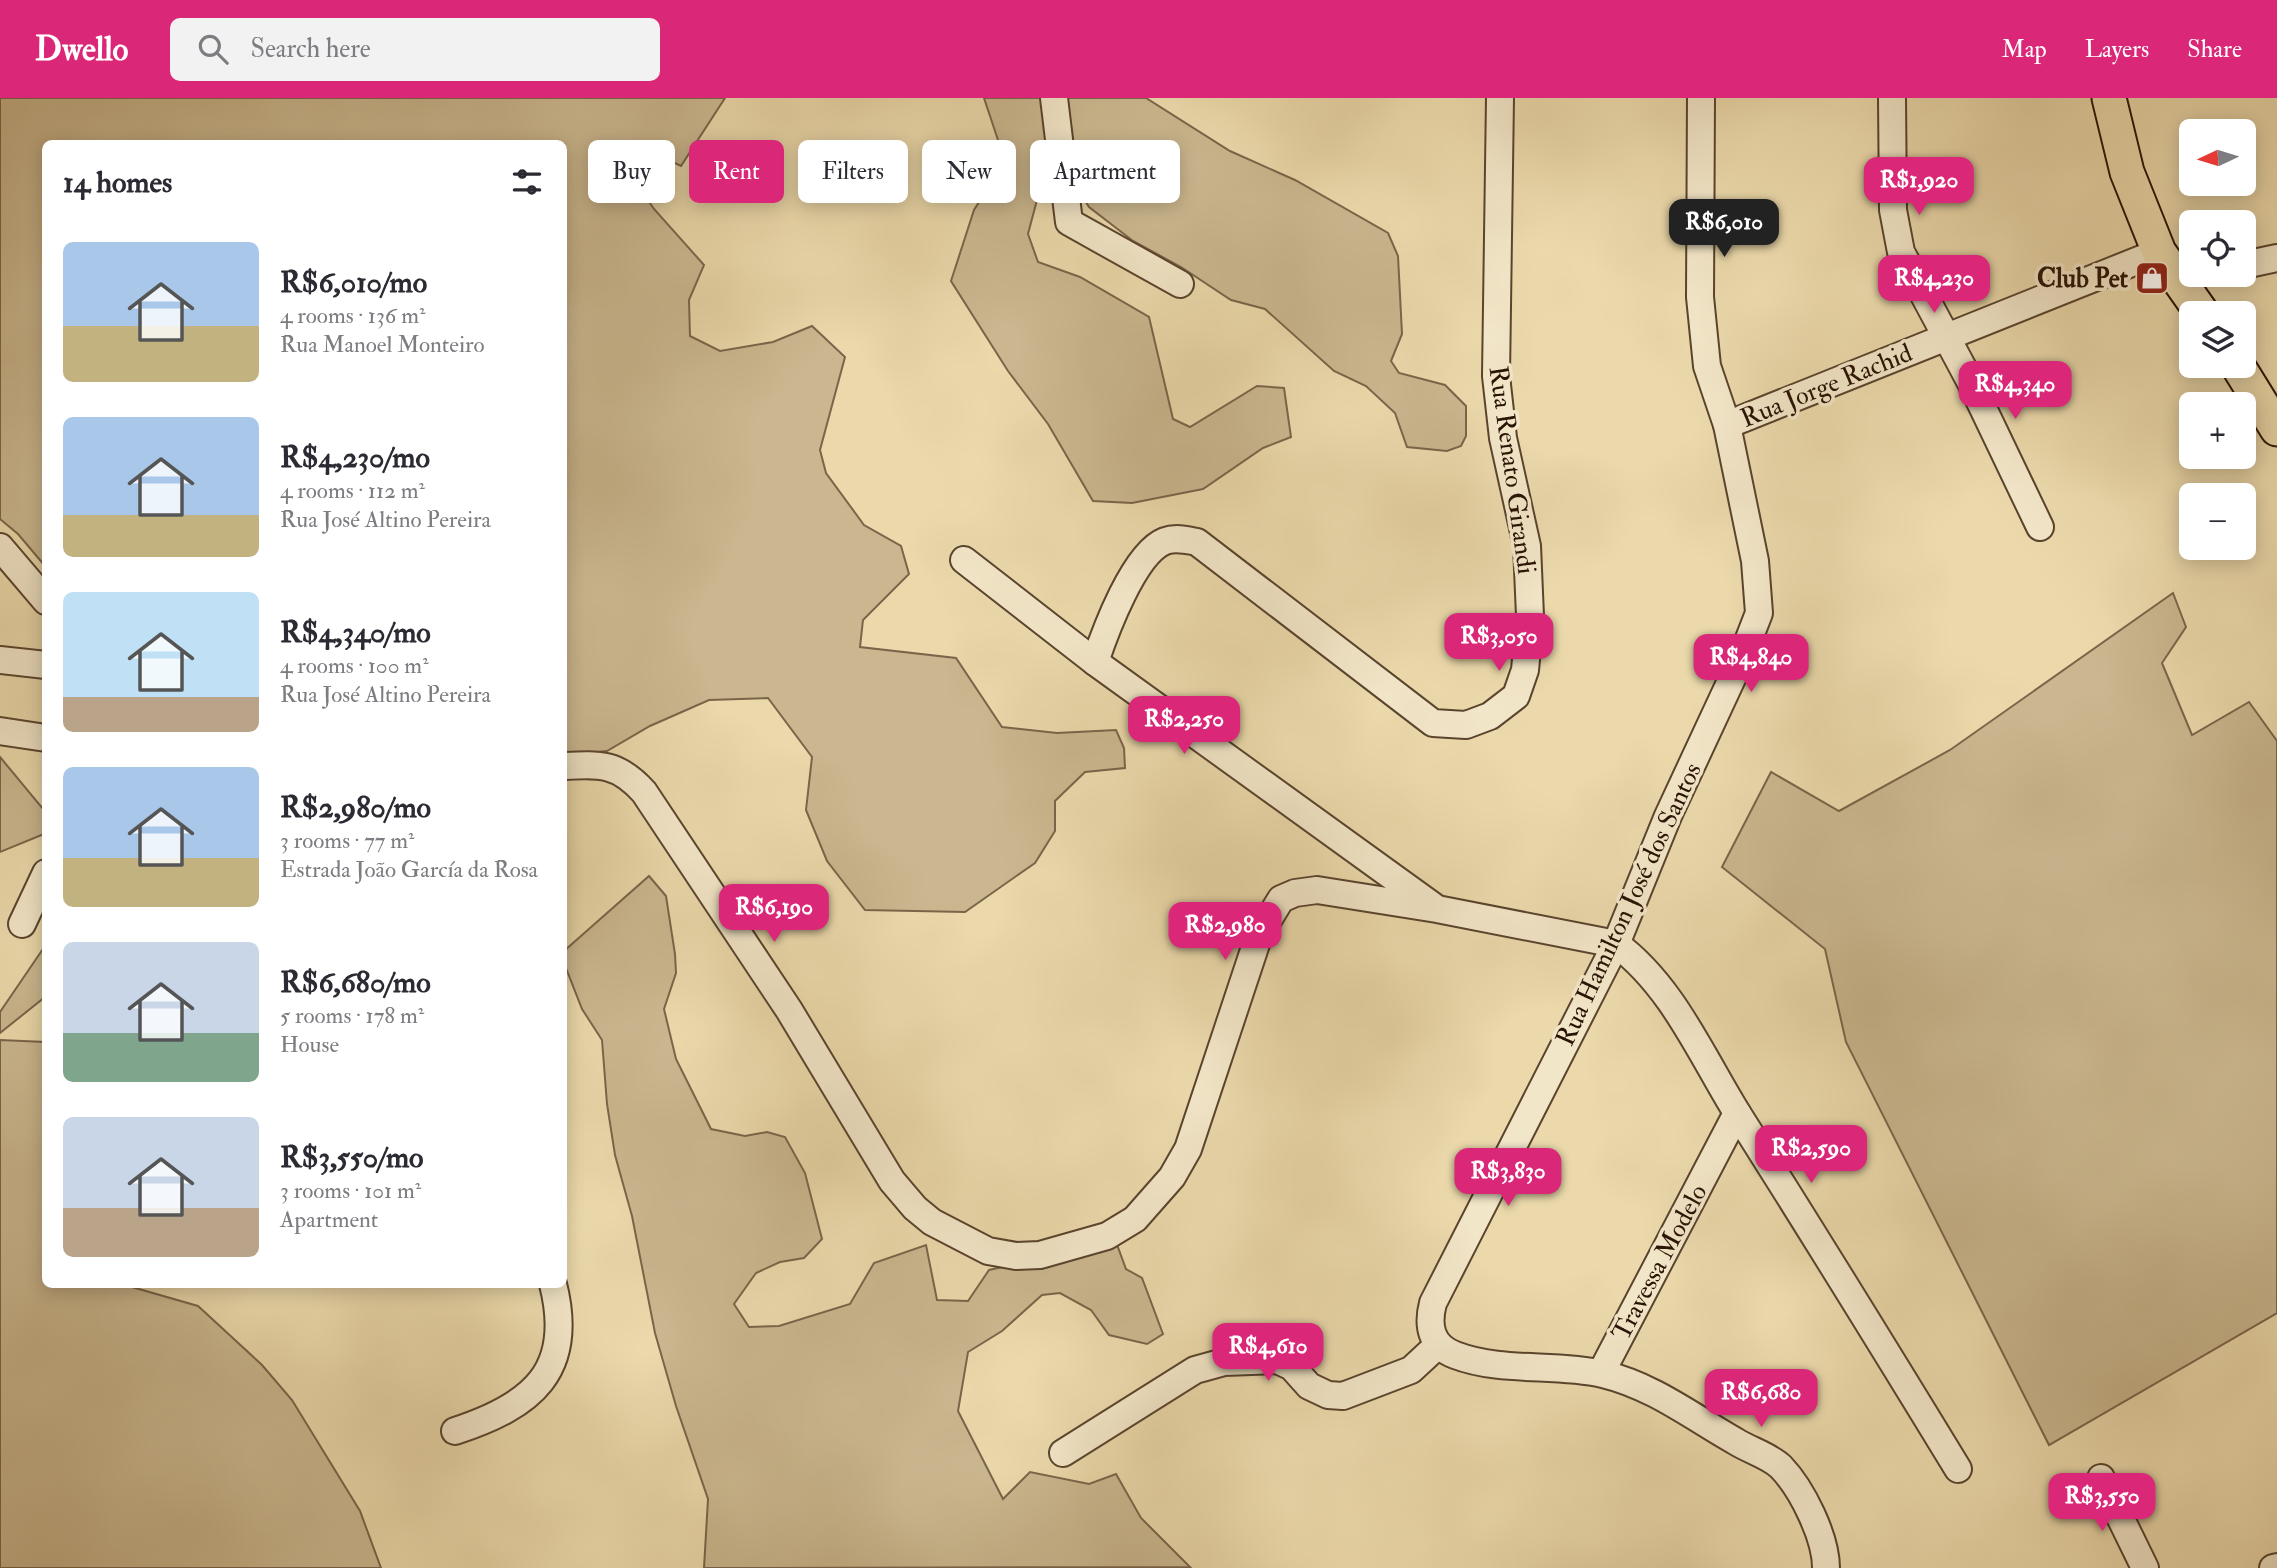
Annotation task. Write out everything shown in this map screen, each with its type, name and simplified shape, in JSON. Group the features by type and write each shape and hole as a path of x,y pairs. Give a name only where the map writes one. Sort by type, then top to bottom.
{"main road":[{"path":"2109,98 2127,172 2195,301"},
{"path":"2245,378 2277,429"}],"street":[{"path":"1054,98 1069,222 1180,284"},
{"name":"Rua Renato Girandi","path":"1095,662 1104,633 1126,587 1149,551 1165,541 1182,538 1197,542 1433,723 1466,725 1490,716 1516,696 1525,670 1530,616 1527,546 1503,438 1496,376 1500,98"},
{"name":"Rua Hamilton José dos Santos","path":"1438,1345 1431,1333 1429,1320 1433,1303 1616,944 1668,816 1742,657 1759,613 1755,561 1727,425 1707,366 1700,297 1700,98"},
{"path":"1892,98 1894,211 1901,252 1916,285 1946,336 2040,527"},
{"path":"2256,262 2277,258"},
{"name":"Rua Jorge Rachid","path":"1727,425 1946,336 2177,268"},
{"path":"0,547 42,596"},
{"path":"964,560 1095,662 1437,909"},
{"path":"0,660 42,665"},
{"path":"0,731 42,737"},
{"path":"567,766 609,766 631,778 789,1010 892,1181 915,1208 932,1222 988,1251 1016,1256 1040,1255 1107,1236 1135,1219 1172,1177 1188,1149 1259,935 1281,899 1295,893 1317,890 1437,909 1616,944 1633,957 1678,1013 1958,1469"},
{"path":"22,924 42,882"},
{"name":"Travessa Modelo","path":"1601,1373 1737,1113"},
{"path":"455,1431 487,1421 523,1402 549,1370 558,1346 558,1304 554,1288"},
{"path":"1063,1453 1195,1370 1224,1362 1277,1360 1293,1367 1309,1386 1328,1395 1343,1396 1410,1370 1438,1345 1454,1355 1495,1365 1601,1373 1633,1383 1673,1402 1735,1442 1779,1465 1798,1488 1816,1528 1826,1568"},
{"path":"2101,1478 2145,1568"}],"shaded area":[{"path":"0,98 725,98 698,140 689,140 689,154 681,166 675,163 675,140 588,140 588,203 650,203 704,265 689,300 690,336 720,351 773,342 812,326 845,357 820,450 826,473 864,525 901,546 909,574 863,620 860,647 956,658 1002,727 1057,733 1116,730 1124,748 1125,768 1085,772 1055,801 1055,831 1035,863 965,912 865,910 827,861 806,810 812,757 768,698 709,700 650,726 607,751 567,755 567,140 42,140 42,562 18,534 0,519"},
{"path":"984,98 1146,98 1230,151 1295,180 1388,233 1398,256 1402,334 1391,361 1399,373 1445,385 1466,406 1466,436 1461,446 1447,451 1407,447 1395,413 1366,386 1334,371 1265,309 1231,300 1181,267 1133,241 1089,207 1086,203 1180,203 1180,140 1030,140 1030,203 1036,203 1028,234 1038,262 1080,277 1149,317 1173,419 1190,427 1257,386 1284,388 1291,437 1263,448 1203,489 1132,503 1093,501 1048,424 1008,371 951,281 978,203 1016,203 1016,140 998,140"},
{"path":"2173,593 2186,627 2162,663 2192,735 2249,702 2277,741 2277,1313 2049,1445 1846,1042 1825,949 1722,867 1771,772 1839,811 1950,750"},
{"path":"0,757 42,808 42,835 0,852"},
{"path":"649,876 666,896 675,954 676,973 664,1009 676,1059 711,1129 745,1136 767,1132 785,1137 805,1173 822,1239 804,1258 780,1262 756,1273 734,1304 749,1327 779,1326 850,1304 874,1263 926,1245 937,1300 968,1301 989,1270 1116,1242 1126,1269 1142,1278 1163,1334 1147,1344 1109,1335 1091,1310 1060,1293 1042,1295 1002,1331 968,1352 958,1411 1003,1499 1030,1472 1089,1484 1116,1474 1141,1518 1190,1567 704,1568 708,1499 676,1406 655,1333 632,1216 615,1155 607,1104 602,1040 582,1009 567,971 567,948"},
{"path":"42,950 42,999 0,1033 0,1012"},
{"path":"0,1040 42,1042 42,1288 135,1288 198,1306 262,1365 292,1400 360,1511 381,1568 0,1568"}],"place":[{"name":"Club Pet","path":"2152,278"}]}
